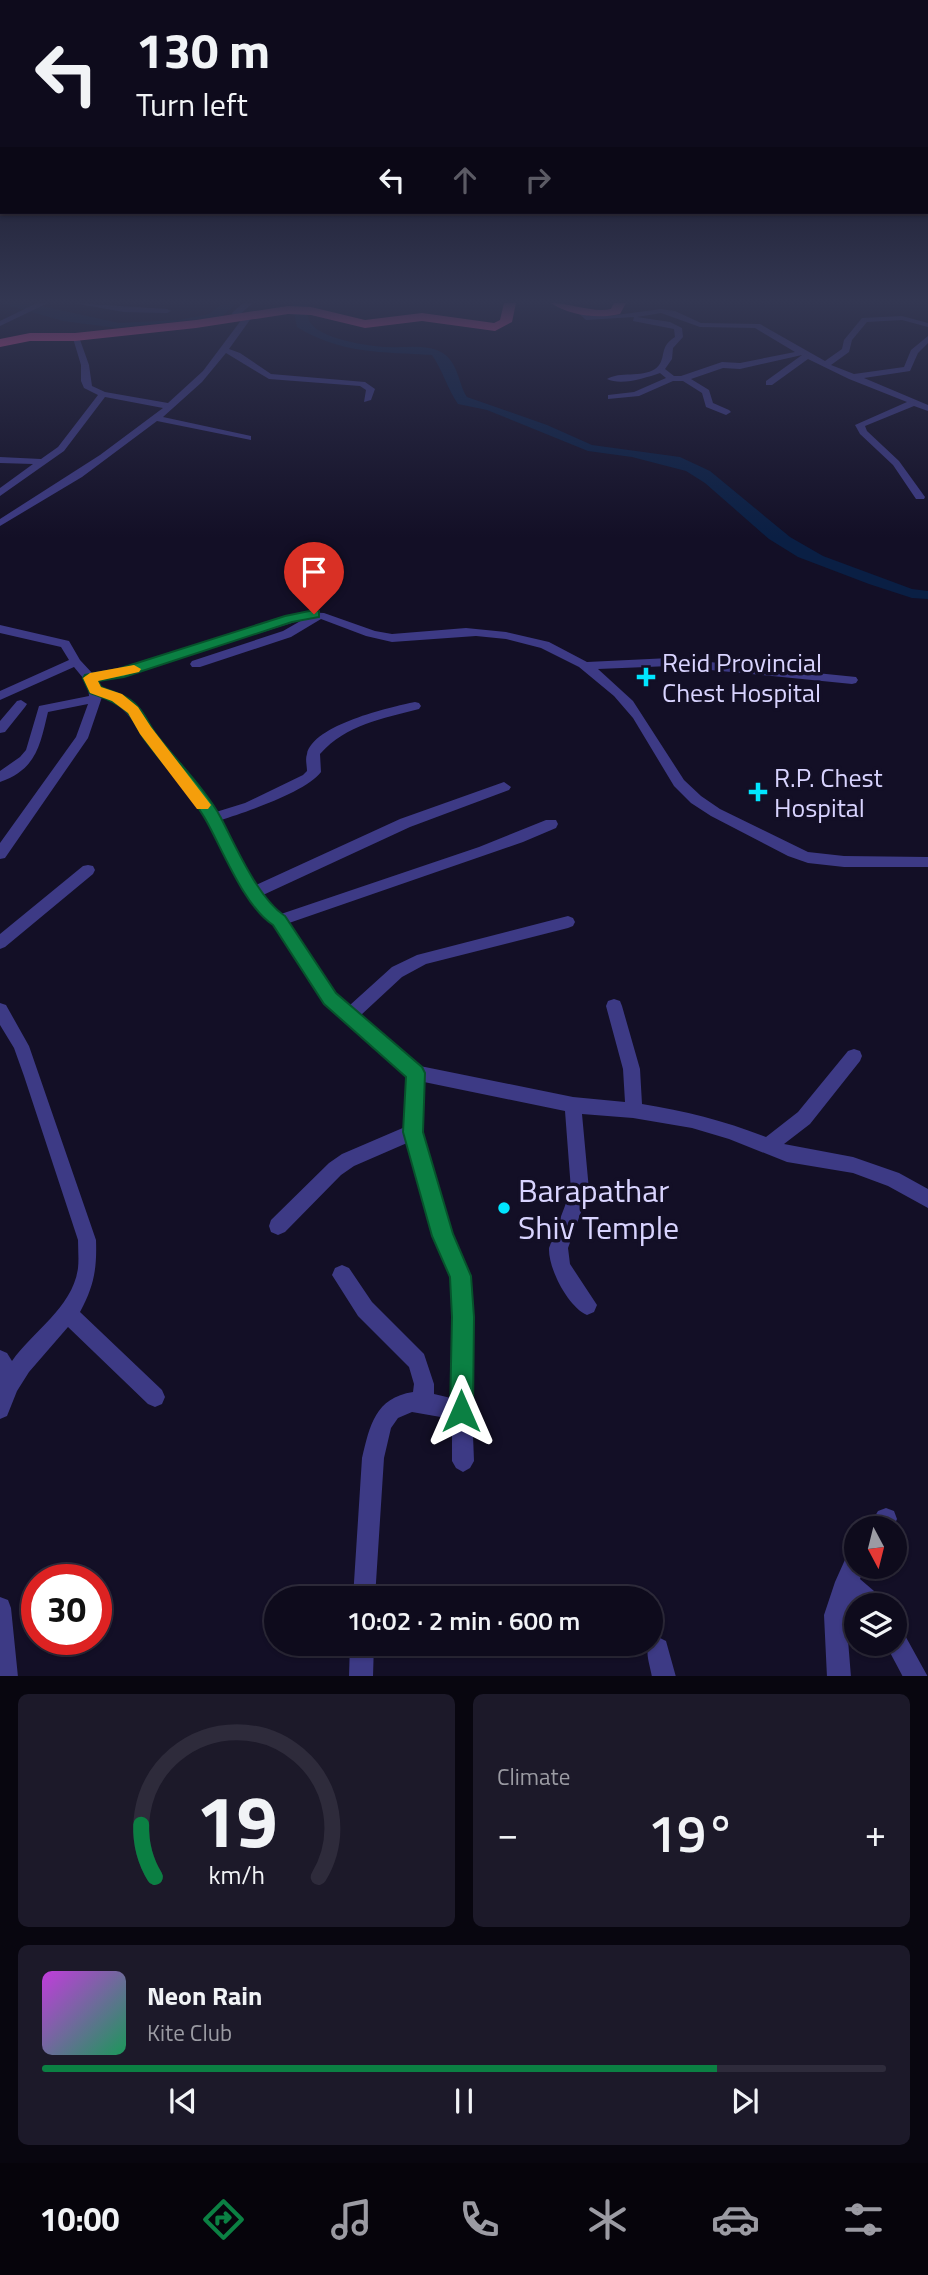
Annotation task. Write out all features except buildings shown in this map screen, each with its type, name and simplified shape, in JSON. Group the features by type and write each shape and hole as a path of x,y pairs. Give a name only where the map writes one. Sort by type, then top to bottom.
{"street":[{"path":"85,381 85,385 103,394 169,406"},
{"path":"2,521 102,461 199,381"},
{"path":"330,381 362,384 371,389 368,400"},
{"path":"611,397 636,394 665,381"},
{"path":"689,381 706,392 707,402 711,407 726,412"},
{"path":"863,381 928,408"},
{"path":"0,493 61,449 103,394"},
{"path":"915,402 859,425 896,463 920,497"},
{"path":"155,418 248,438"},
{"path":"0,460 44,462"},
{"path":"196,664 287,634 321,615"},
{"path":"0,777 25,760 32,751 43,709 93,689 119,673 290,618 321,615 385,637 422,638 471,632 502,635 543,644 584,666 623,698 679,783 709,810 785,849 814,859 928,862"},
{"path":"0,629 65,644 93,689 117,698 133,710 213,818 230,854 330,998 416,1073 573,1105 633,1110 692,1120 787,1154 853,1165 893,1179 928,1199"},
{"path":"0,696 76,662"},
{"path":"584,666 670,662 852,680"},
{"path":"0,854 82,738 89,724 93,689"},
{"path":"0,729 21,704"},
{"path":"213,818 250,806 308,778 314,772 313,753 344,728 384,712 415,706"},
{"path":"255,892 405,823 504,787"},
{"path":"279,921 339,897 503,846 551,824"},
{"path":"0,943 88,870"},
{"path":"349,1016 397,972 422,959 568,922"},
{"path":"614,1006 620,1037 634,1072 636,1088 633,1110"},
{"path":"0,1010 21,1046 32,1076 87,1240 90,1258 85,1287 12,1380 0,1409"},
{"path":"768,1146 804,1118 853,1056"},
{"path":"416,1073 413,1132 442,1236 460,1276 463,1317 463,1461"},
{"path":"573,1105 580,1190 560,1238 557,1256 559,1266 568,1281 587,1305"},
{"path":"278,1226 335,1169 348,1160 413,1132"},
{"path":"342,1275 365,1309 417,1361 425,1384 423,1400"},
{"path":"67,1313 155,1397"},
{"path":"0,1360 12,1380"},
{"path":"365,1586 369,1497 376,1435 387,1416 398,1406 413,1400 423,1400 461,1411"},
{"path":"839,1676 835,1615 848,1579"},
{"path":"0,1608 6,1676"},
{"path":"361,1676 362,1656"},
{"path":"660,1656 664,1676"},
{"path":"905,1656 918,1676"}],"water":[{"path":"446,381 460,381 467,397 547,425 592,445 680,457 710,471 790,537 823,556 912,589 928,591 928,599 912,598 798,557 769,539 705,483 686,471 632,457 588,451 487,410 458,404"}],"slow traffic":[{"path":"134,669 90,678 95,690 117,698 133,710 203,805"}],"place":[{"name":"Reid Provincial Chest Hospital","path":"646,677"},
{"name":"R.P. Chest Hospital","path":"758,792"},
{"name":"Barapathar Shiv Temple","path":"504,1208"}],"route":[{"path":"314,614 290,618 201,649 119,673 90,678 95,690 117,698 133,710 213,818 230,854 330,998 416,1073 413,1132 442,1236 460,1276 463,1317 461,1411"}]}
